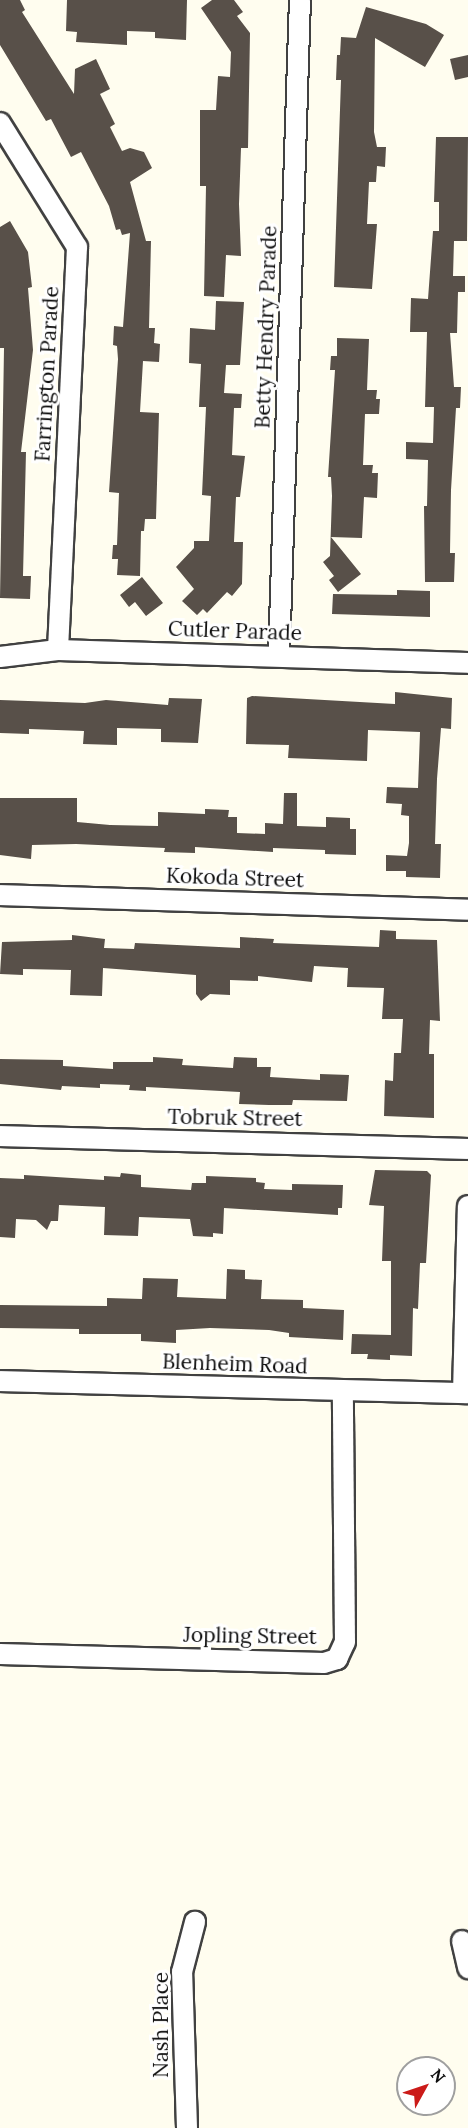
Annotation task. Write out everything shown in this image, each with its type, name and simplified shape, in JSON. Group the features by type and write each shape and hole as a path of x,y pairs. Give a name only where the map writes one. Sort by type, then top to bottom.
{"street":[{"name":"Betty Hendry Parade","path":"279,656 300,0"},
{"name":"Farrington Parade","path":"0,123 77,247 58,650"},
{"name":"Cutler Parade","path":"0,657 58,650 468,663"},
{"name":"Kokoda Street","path":"0,895 468,910"},
{"name":"Tobruk Street","path":"0,1136 468,1149"},
{"path":"465,1393 468,1206"},
{"name":"Blenheim Road","path":"0,1381 343,1392 465,1393"},
{"name":"Jopling Street","path":"0,1654 324,1663 337,1659 345,1642 343,1392"},
{"name":"Nash Place","path":"187,2128 182,1972 195,1922"},
{"path":"462,1941 468,1968"}],"building":[{"path":"0,0 20,0 25,10 22,12 74,94 75,69 96,59 110,89 100,94 115,124 110,127 122,151 130,148 144,152 152,168 130,182 146,241 151,241 149,328 155,328 154,343 160,344 159,362 143,361 140,412 159,413 156,519 145,519 144,531 141,531 140,576 117,575 118,559 112,559 113,545 117,545 119,493 109,492 118,359 117,346 113,345 114,326 123,327 130,233 122,235 120,229 116,230 109,206 81,152 71,157 51,119 46,121 0,45"},
{"path":"67,0 187,0 186,40 155,38 155,32 127,31 127,45 76,42 77,32 66,31"},
{"path":"212,0 234,0 243,12 237,16 250,33 248,148 241,148 239,204 241,256 226,255 224,297 204,296 206,186 200,186 200,110 216,110 218,76 230,77 231,52 201,8"},
{"path":"366,7 426,24 444,35 425,67 375,38 374,132 377,147 386,147 385,167 377,166 376,182 369,182 367,224 377,224 372,289 334,287 341,80 336,80 337,55 340,55 341,37 356,38"},
{"path":"468,55 468,77 455,80 450,59"},
{"path":"436,137 468,137 467,241 454,241 453,276 465,276 465,292 458,292 457,333 450,333 454,387 461,387 460,408 456,408 451,490 450,553 455,553 454,582 425,582 424,506 427,506 428,460 406,459 406,442 433,443 434,407 425,407 427,332 410,332 411,298 428,299 433,231 439,231 439,202 434,202"},
{"path":"10,221 28,252 32,287 28,288 33,350 21,452 26,452 23,576 31,576 30,599 0,598 4,348 0,348 0,227"},
{"path":"216,301 244,302 240,365 226,365 224,393 242,394 241,408 234,408 232,455 245,456 240,497 236,497 234,542 243,542 242,584 232,596 227,592 207,613 203,609 197,615 182,601 194,589 176,567 194,548 194,541 209,541 211,496 202,495 206,407 199,407 201,364 189,363 190,328 215,330"},
{"path":"337,338 369,339 367,390 377,390 376,399 380,399 379,414 365,414 363,465 373,465 372,473 378,473 377,498 364,497 362,538 331,537 361,574 338,592 329,580 334,576 323,562 330,556 332,496 331,477 328,477 335,370 330,370 331,356 337,356"},
{"path":"142,577 163,603 146,616 135,602 129,607 120,595"},
{"path":"397,590 430,591 430,617 332,614 333,594 397,595"},
{"path":"395,692 452,698 451,729 441,728 437,779 435,844 441,844 440,878 406,877 406,871 386,871 386,855 407,856 409,843 409,816 401,815 402,804 386,803 387,787 418,788 420,732 368,730 367,761 288,758 289,745 246,744 247,698 252,696 395,704"},
{"path":"169,698 202,699 198,743 161,742 161,729 117,728 117,745 83,744 84,731 29,729 29,734 0,733 0,700 85,703 106,700 168,705"},
{"path":"284,793 297,793 297,826 326,827 326,817 350,818 350,829 356,829 356,855 325,854 325,850 273,848 273,852 195,847 195,853 164,852 165,848 76,844 32,845 31,859 0,855 0,798 77,798 77,822 110,825 158,826 158,812 205,814 205,809 229,810 228,817 237,817 237,833 265,834 265,823 283,824"},
{"path":"380,930 396,931 396,939 437,940 440,1021 430,1020 429,1054 434,1054 434,1118 384,1116 385,1080 393,1081 394,1053 401,1053 403,1019 382,1019 384,988 347,987 348,968 314,966 312,982 258,976 258,981 230,980 230,995 210,994 201,1001 196,994 196,975 103,968 102,996 70,995 71,970 23,969 23,975 0,974 2,942 72,940 72,935 105,939 104,948 134,949 135,943 240,948 240,937 274,939 273,943 379,947"},
{"path":"153,1057 183,1059 182,1065 233,1068 234,1057 257,1058 257,1067 271,1067 270,1077 320,1080 320,1074 349,1075 347,1101 293,1100 292,1105 239,1104 240,1092 146,1087 146,1091 129,1090 130,1085 100,1084 100,1088 62,1086 61,1090 0,1084 0,1059 63,1060 63,1066 113,1069 113,1062 153,1062"},
{"path":"375,1170 427,1171 431,1175 426,1263 420,1263 418,1309 413,1308 412,1356 390,1355 390,1360 367,1359 368,1354 351,1354 352,1334 391,1335 391,1261 382,1261 384,1206 369,1205"},
{"path":"121,1173 141,1175 141,1187 191,1190 192,1183 206,1183 206,1176 256,1178 256,1182 265,1183 264,1189 292,1190 292,1184 343,1185 342,1208 338,1208 338,1215 224,1208 223,1234 213,1233 213,1237 193,1236 190,1219 139,1217 138,1236 104,1235 105,1207 59,1205 58,1221 51,1221 47,1230 36,1220 16,1219 15,1238 0,1237 0,1178 24,1179 24,1175 104,1180 104,1176 120,1177"},
{"path":"227,1269 245,1270 245,1279 262,1280 261,1299 303,1300 303,1308 344,1310 343,1340 289,1337 289,1333 269,1330 210,1328 176,1330 176,1343 141,1341 141,1334 79,1334 79,1329 0,1328 0,1305 107,1306 107,1298 142,1299 143,1278 178,1279 177,1297 226,1299"}]}
